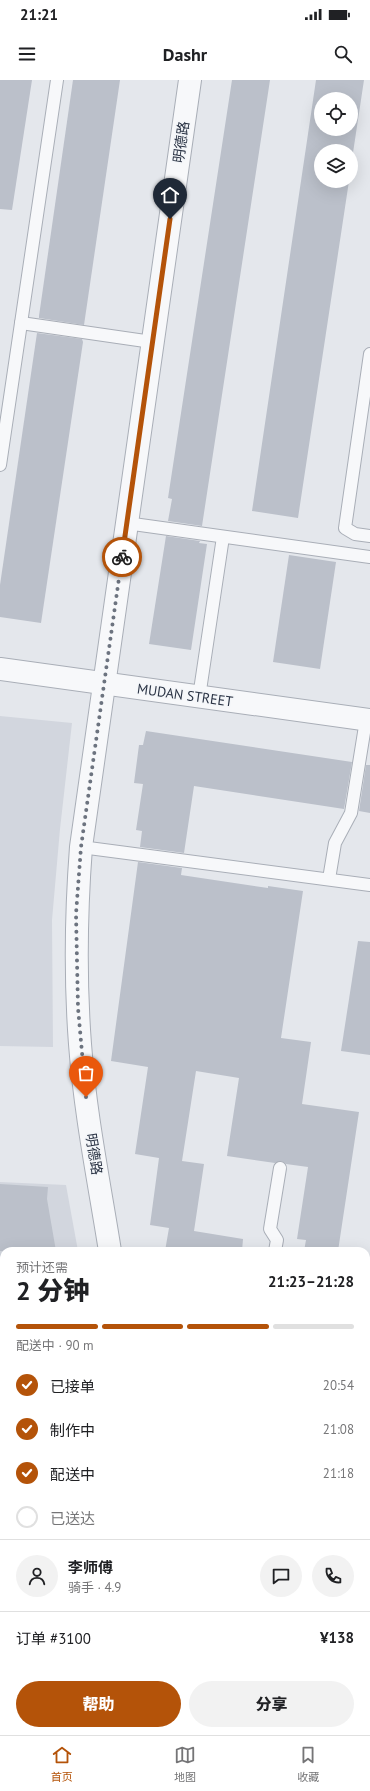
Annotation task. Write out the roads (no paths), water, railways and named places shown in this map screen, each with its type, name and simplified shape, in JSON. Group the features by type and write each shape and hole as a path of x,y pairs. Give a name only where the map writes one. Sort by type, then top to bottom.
{"street":[{"name":"明德路","path":"109,1247 87,1110 80,1045 76,914 81,847 190,80"},
{"name":"MUDAN STREET","path":"0,669 368,720"}],"lane":[{"path":"0,465 57,80"},
{"path":"21,323 152,342"},
{"path":"370,354 345,528 355,534 370,536"},
{"path":"126,523 370,557"},
{"path":"199,697 223,537"},
{"path":"329,879 335,844 352,813 368,720"},
{"path":"81,847 370,884"},
{"path":"276,1247 277,1240 270,1230 280,1168"}]}
